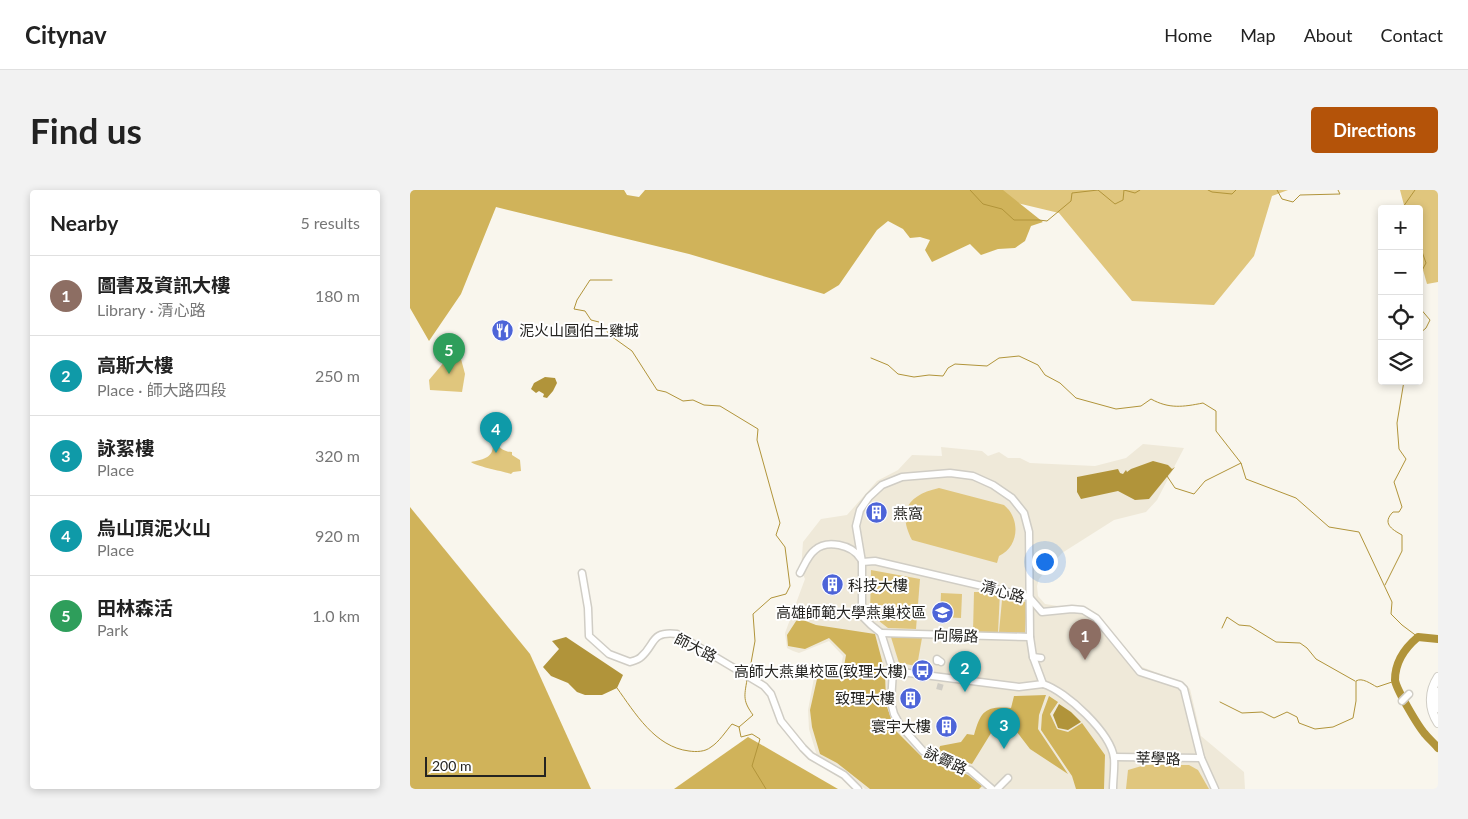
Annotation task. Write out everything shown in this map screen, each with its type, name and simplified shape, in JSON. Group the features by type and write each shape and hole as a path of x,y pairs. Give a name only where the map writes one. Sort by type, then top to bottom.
{"main road":[{"path":"1438,677 1432,690 1430,703 1438,723"},
{"path":"1438,692 1436,703 1438,708"}],"street":[{"path":"1043,684 1033,657 1030,637 1029,532 1024,513 1012,498 973,476 950,473 902,477 882,485 868,497 860,510 856,526 862,562 861,583 864,617 870,625 881,632 893,671 1019,687 1043,684 1063,694 1081,709 1106,739 1114,757 1113,789"},
{"path":"800,573 814,550 823,545 844,546 858,555 862,562"},
{"name":"清心路","path":"862,562 875,561 1030,597 1042,612 1072,608 1083,610 1096,618 1140,672 1180,685 1184,689 1201,758 1215,789"},
{"name":"師大路","path":"582,573 588,608 589,636 609,654 630,662 640,658 654,640 661,635 677,634 764,686 771,694 781,721 811,756 844,775 858,789"},
{"name":"向陽路","path":"881,632 1030,637"},
{"path":"1033,657 1041,658"},
{"name":"詠霽路","path":"893,671 891,702 900,725 923,751 941,760 970,770 996,788"},
{"path":"1402,701 1409,694"},
{"name":"莘學路","path":"1114,757 1201,758"},
{"path":"996,788 1008,778"}],"shaded area":[{"path":"410,190 624,190 627,195 639,197 645,190 1003,190 1043,222 1031,226 1025,241 1015,248 998,249 981,255 970,244 932,262 925,250 930,240 920,237 910,238 903,229 888,221 877,230 839,285 824,294 689,254 496,207 461,294 429,341 410,308"},
{"path":"981,190 1288,190 1272,196 1254,256 1214,305 1132,301 1059,213 984,195"},
{"path":"1400,190 1438,190 1438,282 1427,284 1423,270 1423,205 1404,205"},
{"path":"450,355 461,359 465,374 462,392 430,390 429,380"},
{"path":"545,377 555,378 557,383 547,398 543,397 544,394 539,391 536,393 531,389 534,383"},
{"path":"495,439 501,448 512,452 512,455 520,460 521,471 511,474 471,462 488,457 492,451 492,442"},
{"name":"高雄師範大學燕巢校區","path":"1143,444 1184,448 1157,500 1146,512 1114,520 1062,553 1039,579 1037,586 1038,596 1045,604 1080,607 1099,617 1142,667 1182,682 1190,689 1201,736 1244,772 1245,789 865,789 838,766 817,756 809,729 808,710 814,678 840,671 843,656 829,641 799,653 793,651 787,648 785,633 805,579 801,570 803,542 821,519 847,515 877,481 898,470 912,455 942,456 941,447 982,451 988,456 999,452 1008,458 1020,458 1030,463 1095,466 1126,458"},
{"path":"1153,461 1168,465 1172,469 1175,467 1149,499 1135,500 1118,491 1081,499 1077,492 1077,477 1118,469 1123,474 1126,470 1127,472"},
{"path":"939,488 1004,505 1009,511 1015,525 1014,540 1006,552 999,556 997,563 912,540 906,521 908,506 920,495"},
{"path":"410,507 530,654 591,789 410,789"},
{"path":"871,570 920,579 916,629 888,628 870,614"},
{"path":"974,592 1000,592 998,633 973,632"},
{"path":"941,593 962,594 961,618 940,617"},
{"path":"1002,600 1027,602 1025,633 999,632"},
{"path":"798,618 816,625 875,634 885,672 886,704 895,730 922,757 968,775 982,786 979,789 870,789 837,763 820,754 812,727 810,710 817,679 843,672 846,655 829,638 805,649 788,646 787,635"},
{"path":"890,634 922,638 917,666 899,663"},
{"path":"566,637 623,675 617,688 602,695 585,695 577,692 568,683 551,676 543,667 559,649 552,641"},
{"path":"1046,695 1039,715 1038,729 1068,774 1030,749 1014,728 1004,722 996,725 972,764 938,753 940,746 961,742 967,734 974,735 979,720 985,712 995,708 1011,708 1014,696"},
{"path":"1049,696 1058,702 1050,714 1057,729 1068,732 1082,723 1105,755 1104,789 1076,789 1072,776 1041,730 1042,715"},
{"path":"1059,704 1081,722 1068,730 1058,728 1053,715"},
{"path":"748,737 838,789 674,789"},
{"path":"1145,765 1189,765 1198,770 1209,789 1126,789 1128,770"}],"waterway":[{"path":"970,190 983,204 1002,209 1014,220 1047,221 1071,201 1072,193 1098,190 1115,204 1123,200 1124,190 1135,193 1140,190"},
{"path":"1208,190 1232,194 1236,190"},
{"path":"1277,190 1282,199 1293,202 1300,195 1340,194 1338,190"},
{"path":"1404,205 1415,190"},
{"path":"1423,254 1426,263 1423,269"},
{"path":"612,280 590,280 577,300 574,309 585,311 591,320 599,322 611,336 632,351 657,390 666,392 683,401 693,400 704,405 720,406 758,429 757,440 780,523 776,535 785,547 790,586 786,594 771,598 753,614 755,641 749,674"},
{"path":"1423,312 1430,320 1423,331"},
{"path":"871,358 888,365 898,374 914,377 943,376 948,368 955,364 987,366 999,358 1019,356 1038,365 1045,375 1060,383 1076,398 1116,409 1141,406 1151,399 1170,406 1203,403 1216,411 1216,431 1241,463"},
{"path":"1385,585 1402,551 1402,535 1391,528 1388,519 1393,512 1399,512 1402,507 1394,482 1406,459 1399,449 1397,423 1403,385"},
{"path":"1167,476 1175,488 1194,494 1205,481 1241,463 1246,479 1296,498 1329,527 1359,532 1392,602 1391,614 1418,637"},
{"path":"1222,628 1227,617 1239,625 1250,626 1276,642 1300,643 1316,659 1355,681"},
{"path":"1438,639 1418,637 1405,650 1395,673 1396,685 1403,699 1425,734 1438,748"},
{"path":"747,680 745,699 753,715 739,727 741,737 752,734 760,739 752,766 766,789"},
{"path":"1220,702 1242,713 1262,712 1274,718 1287,712 1297,717 1299,723 1315,729 1333,727 1353,718 1356,701 1356,681 1364,680 1377,687 1395,681"},
{"path":"617,688 647,727 656,736 677,748 695,752 706,750 717,742 732,724 739,727"}],"tunnel":[{"path":"937,686 944,688"}],"place":[{"name":"泥火山圓伯土雞城","path":"503,330"},
{"name":"田林森活","path":"449,374"},
{"name":"烏山頂泥火山","path":"496,453"},
{"name":"燕窩","path":"877,513"},
{"name":"科技大樓","path":"832,585"},
{"name":"高雄師範大學燕巢校區","path":"942,612"},
{"name":"圖書及資訊大樓","path":"1085,660"},
{"name":"高師大燕巢校區(致理大樓)","path":"923,671"},
{"name":"高斯大樓","path":"965,692"},
{"name":"致理大樓","path":"911,698"},
{"name":"寰宇大樓","path":"947,726"},
{"name":"詠絮樓","path":"1004,749"}]}
